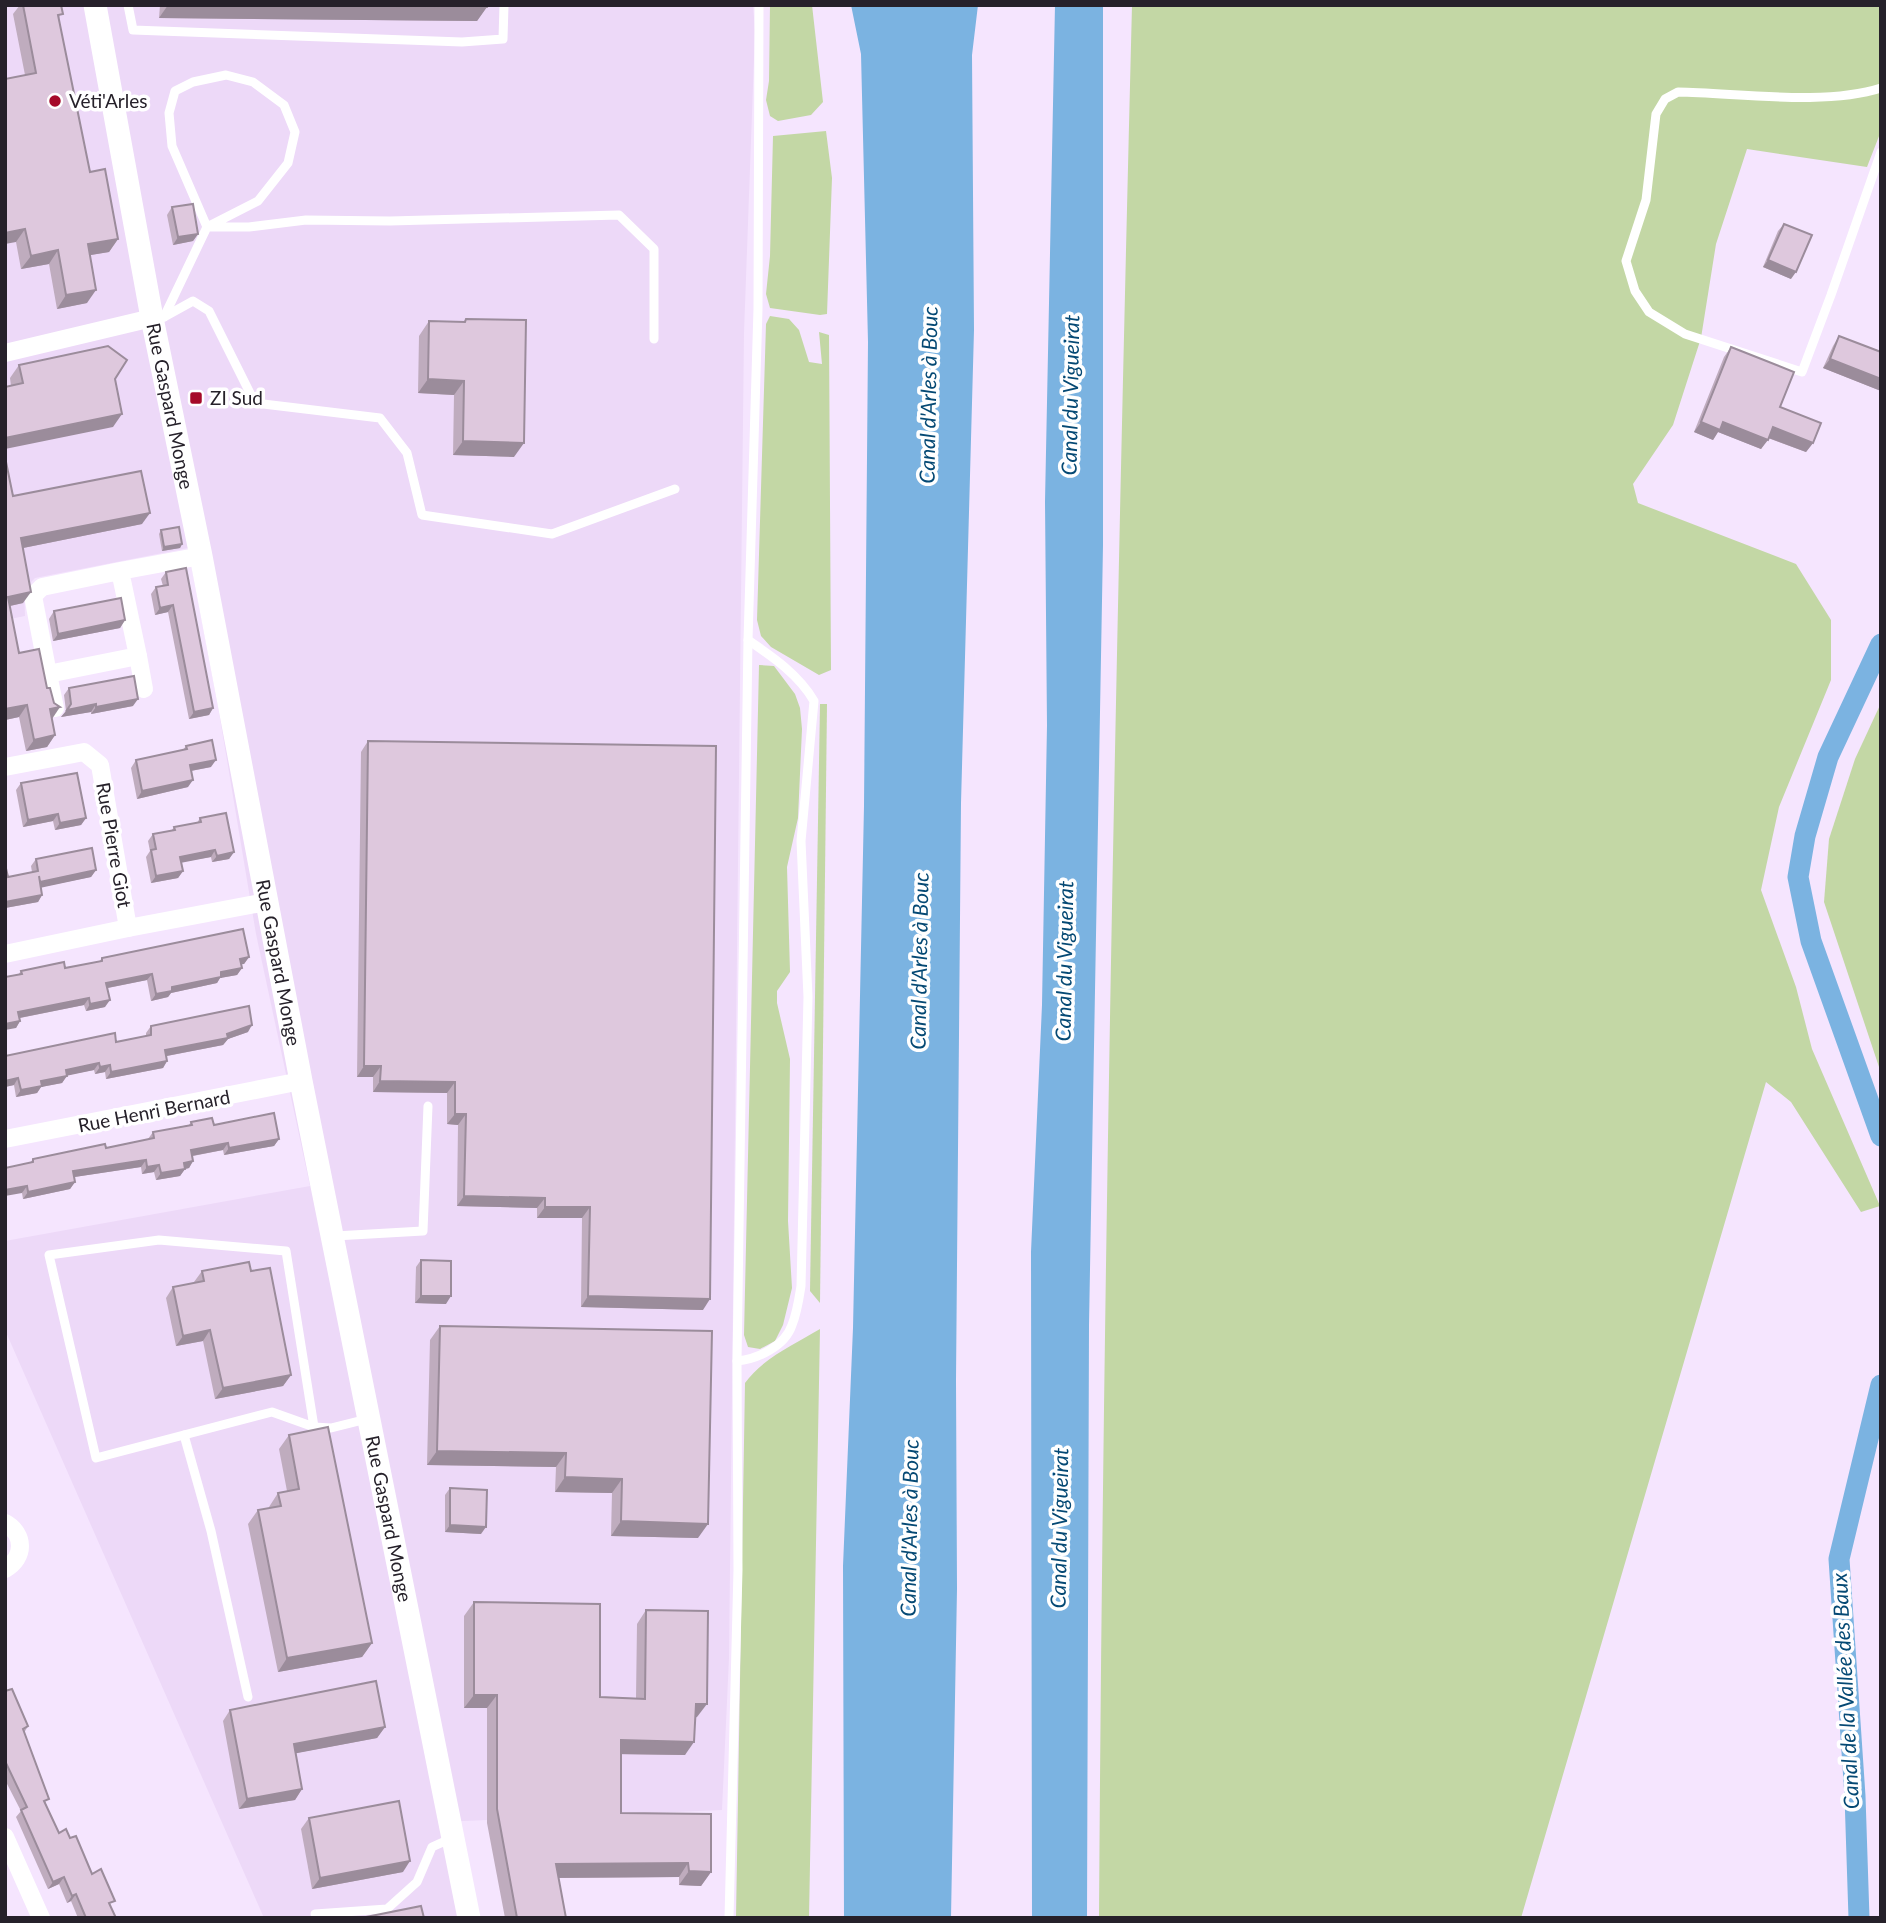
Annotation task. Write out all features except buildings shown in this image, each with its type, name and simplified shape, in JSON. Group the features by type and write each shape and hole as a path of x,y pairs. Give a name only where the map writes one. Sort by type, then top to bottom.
{"street":[{"name":"Rue Gaspard Monge","path":"95,5 158,317 267,902 469,1918"},
{"path":"5,353 158,317"},
{"path":"55,708 33,597 42,587 201,556"},
{"path":"120,571 144,689"},
{"path":"48,674 138,656"},
{"name":"Rue Pierre Giot","path":"5,767 84,752 100,765 128,928 267,902"},
{"path":"5,954 128,928"},
{"name":"Rue Henri Bernard","path":"5,1139 302,1081"},
{"path":"5,1523 16,1531 21,1547 15,1562 5,1569"},
{"path":"5,1837 41,1918"}],"lane":[{"path":"128,5 133,30 462,42 503,39 504,5"},
{"path":"729,1918 738,1570 737,1361 748,640 758,309 759,5"},
{"path":"158,317 207,227 258,201 288,163 295,132 284,105 253,82 226,75 193,82 175,91 169,113 172,146 207,227"},
{"path":"1881,88 1864,94 1799,97 1678,92 1665,100 1656,114 1646,200 1626,261 1635,290 1648,312 1685,334 1802,372 1832,296 1881,152"},
{"path":"207,227 249,227 306,220 390,221 619,215 654,249 654,339"},
{"path":"158,317 193,301 209,311 255,403 380,418 407,453 422,515 552,534 675,489"},
{"path":"737,1361 753,1359 770,1351 792,1328 802,1286 808,997 801,841 814,701 806,687 748,640"},
{"path":"333,1236 424,1231 428,1107"},
{"path":"314,1427 286,1251 159,1240 49,1255 96,1458 272,1412 314,1427 331,1428 369,1419"},
{"path":"184,1435 211,1531 248,1697"},
{"path":"315,1914 387,1909 417,1881 432,1847 454,1837"}],"shaded area":[{"path":"5,5 753,5 755,31 744,333 729,1658 722,1810 441,1822 459,1918 264,1918 5,1330 5,1241 310,1186 256,934 218,706 188,548 35,578 24,589 25,616 5,620"}],"green space":[{"path":"770,5 812,5 823,102 811,115 778,121 770,116 766,100 769,81"},
{"path":"1132,5 1881,5 1881,131 1867,167 1747,149 1716,244 1701,338 1673,425 1633,484 1638,503 1796,564 1831,620 1831,680 1779,807 1761,890 1796,987 1812,1049 1880,1206 1861,1212 1791,1102 1766,1082 1521,1918 1099,1918 1111,962"},
{"path":"826,131 832,178 827,314 770,308 766,294 770,256 773,136"},
{"path":"770,316 789,319 799,330 809,362 822,364 819,332 829,335 831,670 819,675 771,647 761,636 757,620 766,324"},
{"path":"759,665 774,666 795,694 800,708 802,729 798,818 787,867 790,972 777,991 777,1003 790,1059 788,1221 792,1288 783,1325 775,1341 760,1349 748,1347 744,1335"},
{"path":"1881,703 1881,1073 1824,902 1829,839 1855,759"},
{"path":"820,704 827,704 820,1303 810,1291"},
{"path":"820,1329 809,1918 736,1918 745,1383 770,1359"}],"water":[{"name":"Canal d'Arles à Bouc","path":"851,5 978,5 972,55 974,330 961,803 957,1589 951,1918 844,1918 843,1566 853,1328 864,806 868,342 861,54"},
{"name":"Canal du Vigueirat","path":"1055,5 1103,5 1103,545 1089,1325 1087,1918 1032,1918 1031,1252 1042,1005 1047,725 1045,502"}],"waterway":[{"name":"Canal de la Vallée des Baux","path":"1881,644 1828,757 1805,836 1798,877 1811,941 1881,1136"},
{"name":"Canal de la Vallée des Baux","path":"1859,1918 1855,1796 1839,1559 1881,1385"}],"place":[{"name":"Véti'Arles","path":"55,101"},
{"name":"ZI Sud","path":"196,398"}]}
